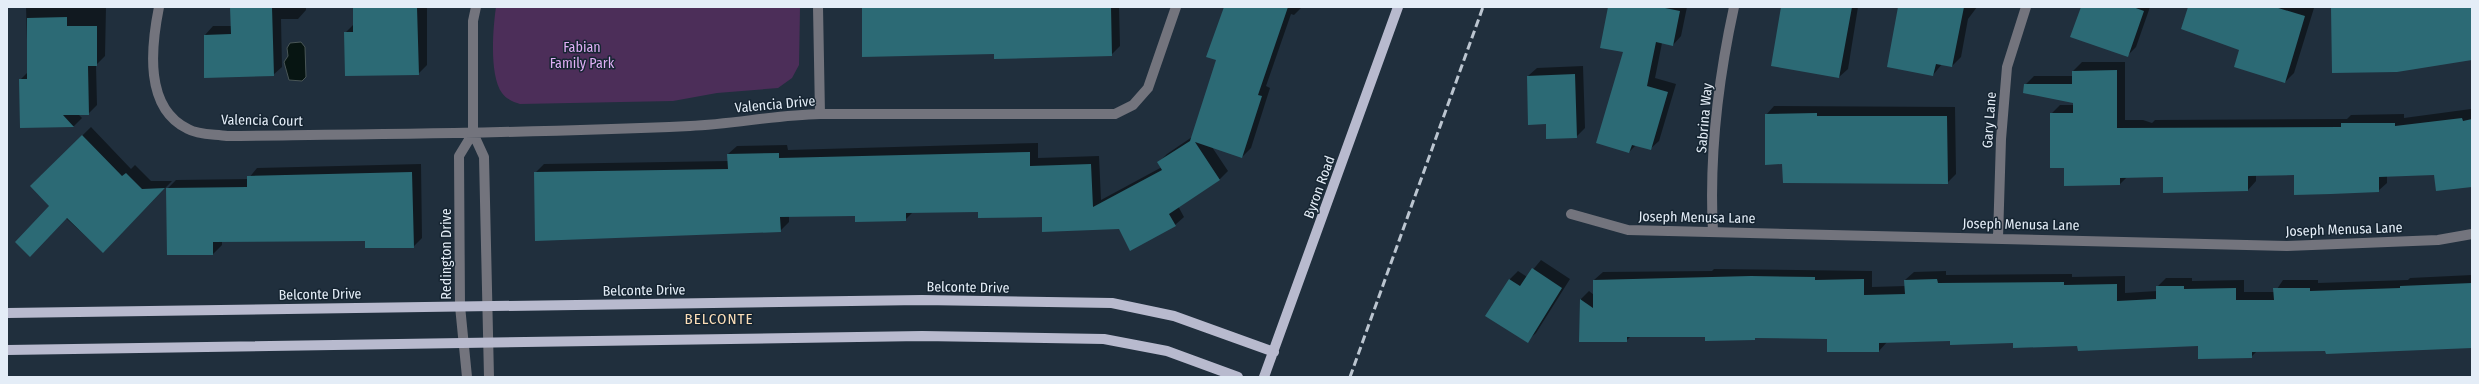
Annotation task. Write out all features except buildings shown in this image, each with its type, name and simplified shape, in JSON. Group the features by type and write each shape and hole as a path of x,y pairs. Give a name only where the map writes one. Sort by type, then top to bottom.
{"main road":[{"name":"Byron Road","path":"1264,377 1398,7"},
{"name":"Belconte Drive","path":"7,313 922,300 1112,303 1174,316 1274,352"},
{"path":"7,350 922,336 1104,338 1167,351 1238,377"}],"street":[{"name":"Valencia Court","path":"159,7 153,60 159,99 169,117 189,130 227,136 472,133"},
{"name":"Redington Drive","path":"476,7 473,21 472,133 484,157 489,377"},
{"path":"818,7 820,114"},
{"name":"Valencia Drive","path":"472,133 692,126 786,115 1114,114 1133,105 1148,88 1176,7"},
{"name":"Sabrina Way","path":"1713,232 1711,194 1722,60 1734,7"},
{"name":"Gary Lane","path":"1998,238 2001,139 2007,67 2026,7"},
{"name":"Redington Drive","path":"467,377 460,306 459,156 472,133"},
{"name":"Joseph Menusa Lane","path":"1571,214 1628,230 2287,246 2438,240 2472,234"}],"green space":[{"name":"Fabian Family Park","path":"496,7 800,7 799,65 792,78 778,88 717,93 673,101 520,104 510,100 502,93 495,75 493,39"}],"shaded area":[{"path":"301,42 305,47 306,77 302,81 289,80 284,62 288,56 287,48 290,43"}],"railway":[{"path":"1350,377 1483,7"}],"district":[{"name":"BELCONTE","path":"719,319"}]}
